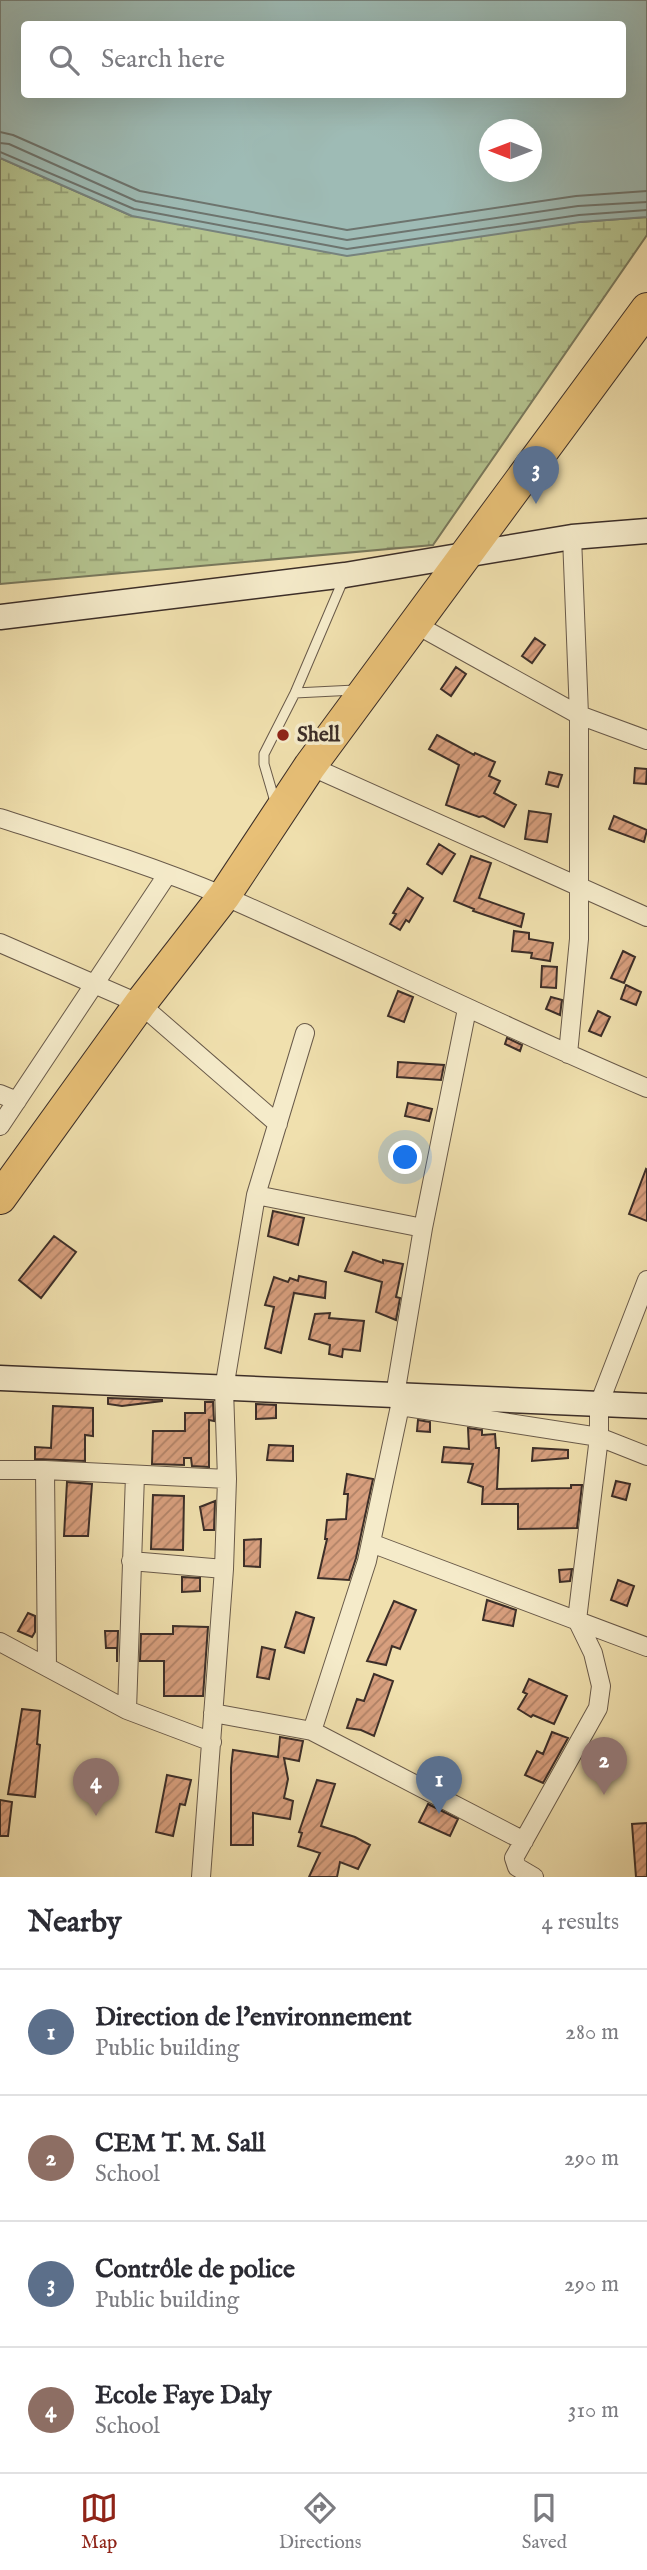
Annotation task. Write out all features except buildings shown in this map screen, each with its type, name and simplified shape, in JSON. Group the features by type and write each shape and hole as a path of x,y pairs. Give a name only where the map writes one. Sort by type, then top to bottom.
{"highway":[{"path":"0,1198 140,1003 224,896 310,766 647,309"}],"street":[{"path":"0,617 345,575 572,537 647,531"},
{"path":"568,1054 579,939 579,715 572,537"},
{"path":"415,624 579,715 647,740"},
{"path":"310,766 647,917"},
{"path":"0,818 224,896 467,1009 647,1088"},
{"path":"0,1126 8,1098 95,985 167,875"},
{"path":"0,943 140,1003 278,1124"},
{"path":"312,1731 372,1543 423,1228 467,1009"},
{"path":"201,1877 224,1569 227,1479 224,1389 256,1195 305,1033"},
{"path":"256,1195 423,1228"},
{"path":"534,1877 517,1867 514,1858 598,1708 601,1686 593,1653 577,1620 598,1437 598,1404 647,1280"},
{"path":"0,1378 397,1401 647,1406"},
{"path":"397,1401 598,1437 647,1456"},
{"path":"0,1470 227,1479"},
{"path":"45,1470 47,1667"},
{"path":"127,1710 135,1475"},
{"path":"372,1543 647,1647"},
{"path":"131,1561 224,1569"},
{"path":"0,1642 127,1710 212,1742"},
{"path":"213,1713 312,1731 524,1841"}],"lane":[{"path":"279,814 264,764 264,754 295,692 345,575"},
{"path":"295,692 366,690"}],"green space":[{"path":"0,158 132,216 580,222 647,217 647,235 433,545 0,584"}],"water":[{"path":"0,0 647,0 647,217 580,222 347,256 132,216 0,158"}],"place":[{"name":"Contrôle de police","path":"536,504"},
{"name":"Shell","path":"283,735"},
{"name":"CEM T. M. Sall","path":"604,1795"},
{"name":"Direction de l'environnement","path":"439,1814"},
{"name":"Ecole Faye Daly","path":"96,1816"}]}
